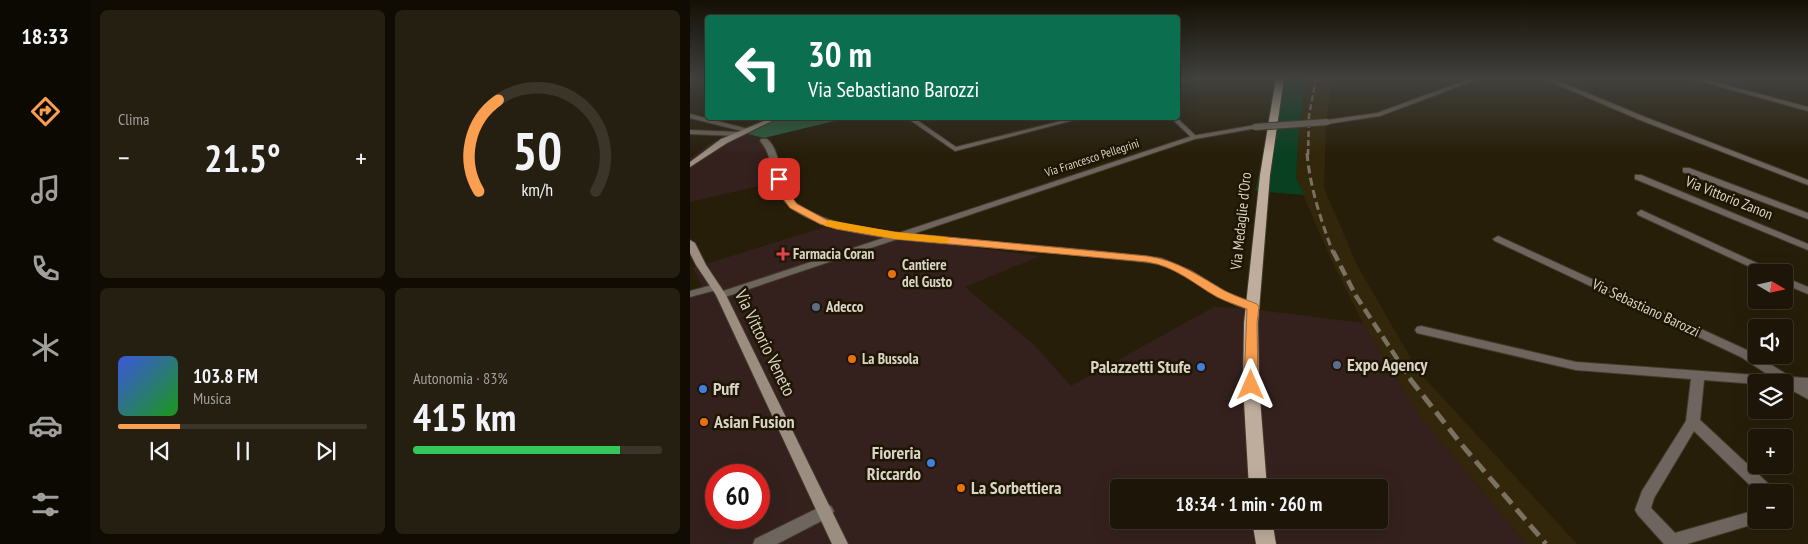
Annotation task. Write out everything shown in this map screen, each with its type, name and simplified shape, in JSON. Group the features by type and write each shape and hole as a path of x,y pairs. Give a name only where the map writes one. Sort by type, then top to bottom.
{"main road":[{"name":"Via Medaglie d'Oro","path":"1257,479 1251,385 1251,323 1265,175 1276,103"},
{"path":"690,166 709,150 746,130 770,120"},
{"name":"Via Vittorio Veneto","path":"690,243 701,266 719,291 826,511 840,544"},
{"path":"1264,529 1266,544"}],"street":[{"name":"Via Francesco Pellegrini","path":"690,294 719,291 1194,137 1255,127 1327,122 1378,115 1409,103"},
{"path":"1602,103 1808,183"},
{"path":"1787,103 1808,109"},
{"path":"690,116 705,120"},
{"path":"706,120 746,130"},
{"path":"913,120 955,148 1071,120"},
{"path":"1176,120 1194,137"},
{"path":"690,132 738,134"},
{"path":"764,141 769,145 782,192 794,206 824,222 895,235 1161,261 1188,273 1222,294 1253,307"},
{"name":"Via Vittorio Zanon","path":"1686,170 1808,216"},
{"name":"Via Vittorio Zanon","path":"1638,177 1808,246"},
{"path":"1641,213 1751,264"},
{"name":"Via Sebastiano Barozzi","path":"1498,239 1745,354 1777,374"},
{"path":"1793,284 1808,291"},
{"name":"Via Sebastiano Barozzi","path":"1421,330 1576,366 1748,379"},
{"path":"1698,375 1693,422 1647,496 1643,510 1672,541 1748,519"},
{"name":"Via Sebastiano Barozzi","path":"1793,383 1808,383"},
{"name":"Via Sebastiano Barozzi","path":"1793,384 1808,394"},
{"path":"1693,422 1758,484"},
{"path":"761,544 826,511"}],"shaded area":[{"path":"1302,103 1329,103 1326,126 1324,188 1357,265 1418,371 1577,544 1526,544 1420,416 1363,323 1330,257 1296,178"},
{"path":"736,131 771,139 784,180 690,202 690,158 709,144"},
{"path":"825,227 1040,256 965,287 1034,345 1071,386 1214,307 1242,308 1363,323 1420,416 1526,544 690,544 690,291 702,287 693,268"}],"green space":[{"path":"1274,103 1302,103 1296,178 1304,195 1255,191"},
{"path":"764,120 839,120 764,138 736,131"}],"railway":[{"path":"1308,155 1309,116 1311,103"},
{"path":"1307,153 1313,191 1333,253"},
{"path":"1333,251 1356,296 1411,380"},
{"path":"1410,379 1462,445 1546,544"}],"slow traffic":[{"path":"829,224 895,235 945,240"}],"place":[{"name":"Farmacia Coran","path":"783,254"},
{"name":"Cantiere del Gusto","path":"892,274"},
{"name":"Adecco","path":"816,307"},
{"name":"La Bussola","path":"852,359"},
{"name":"Expo Agency","path":"1337,365"},
{"name":"Palazzetti Stufe","path":"1201,367"},
{"name":"Puff","path":"703,389"},
{"name":"Asian Fusion","path":"704,422"},
{"name":"Fioreria Riccardo","path":"931,463"},
{"name":"La Sorbettiera","path":"961,488"}],"route":[{"path":"779,179 782,192 794,206 802,212 836,226 895,235 1161,261 1188,273 1222,294 1253,307 1251,323 1251,385"}]}
